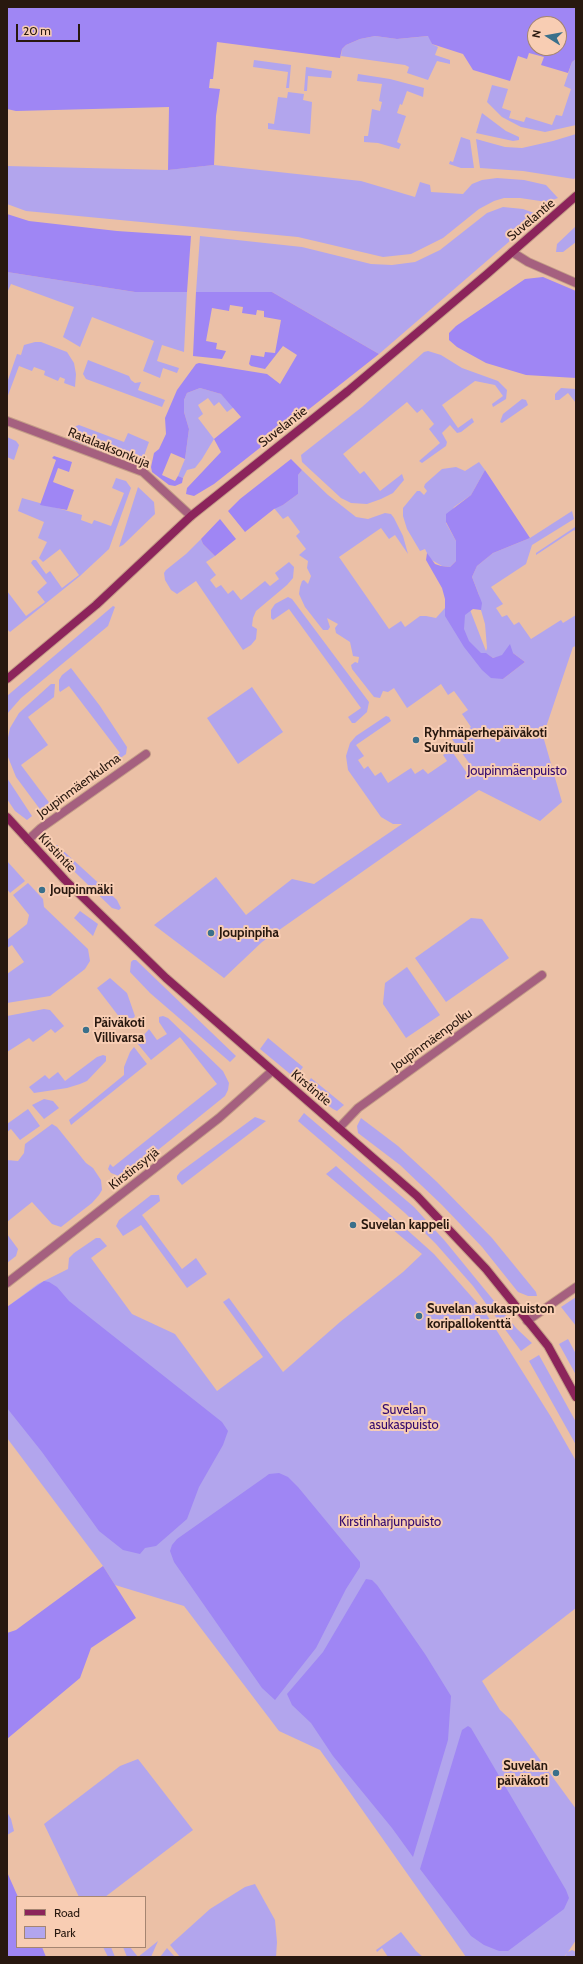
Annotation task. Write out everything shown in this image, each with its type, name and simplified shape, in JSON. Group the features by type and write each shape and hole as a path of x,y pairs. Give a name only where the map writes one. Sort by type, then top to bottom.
{"street":[{"name":"Suvelantie","path":"7,679 96,605 191,516 348,391 555,216 576,196"},
{"path":"512,252 528,262 576,283"},
{"name":"Ratalaaksonkuja","path":"7,421 143,472 191,516"},
{"name":"Joupinmäenkulma","path":"28,840 41,828 146,754"},
{"name":"Kirstintie","path":"7,817 65,880 166,978 417,1196 486,1269 548,1346 576,1397"},
{"name":"Joupinmäenpolku","path":"339,1128 358,1108 542,975"},
{"name":"Kirstinsyrjä","path":"7,1283 219,1118 272,1071"},
{"path":"528,1321 576,1287"}],"green space":[{"path":"375,36 397,39 429,36 432,44 438,47 435,55 450,60 450,64 437,61 428,80 407,73 409,67 405,65 341,56 342,49 346,45 360,39"},
{"path":"576,59 576,125 545,132 521,127 502,117 487,102 492,85 508,89 502,108 511,111 509,118 524,122 526,117 552,125 556,115 562,116 571,89 564,86 572,62"},
{"path":"254,60 291,65 289,88 286,88 288,72 253,67"},
{"path":"306,67 332,71 331,78 308,76 307,91 304,91"},
{"path":"358,74 390,79 424,88 423,97 407,91 402,105 400,104 397,113 406,116 397,142 401,144 399,149 378,143 364,142 364,136 368,136 372,109 380,111 382,102 379,101 382,84 357,81"},
{"path":"288,92 304,94 303,100 312,102 310,134 268,129 268,123 274,124 278,97 287,98"},
{"path":"482,113 506,131 519,137 519,140 513,141 476,133"},
{"path":"576,134 576,177 574,179 523,171 480,168 476,139 505,147 522,148"},
{"path":"461,137 470,140 474,168 461,168 449,164 450,161 453,162"},
{"path":"214,165 361,181 415,197 420,182 430,185 431,192 463,194 472,184 482,180 497,178 524,180 546,185 558,198 547,202 520,198 504,198 494,201 479,209 443,238 411,254 383,257 298,237 26,211 7,204 7,166 167,170"},
{"path":"503,207 523,209 540,215 379,354 272,292 196,292 200,236 302,247 371,264 392,265 415,262 440,250 487,213"},
{"path":"576,226 576,242 563,252 556,252 557,244"},
{"path":"7,272 135,292 187,292 184,352 162,345 157,361 179,368 177,373 163,368 160,378 143,371 154,341 92,317 80,347 63,337 74,307 11,284 7,293"},
{"path":"41,342 67,352 74,363 76,374 75,387 64,383 65,379 60,377 58,381 44,375 45,371 34,367 32,371 19,366 7,398 7,383 17,354 21,355 24,345"},
{"path":"428,351 441,355 462,368 498,381 507,390 506,399 493,407 492,404 503,396 495,385 475,381 442,405 458,428 472,418 474,422 461,432 457,433 450,425 442,433 447,442 446,446 422,463 419,461 440,443 429,429 434,424 422,409 417,413 407,402 343,454 360,474 364,471 380,491 402,474 404,480 393,493 367,504 351,503 341,498 302,462 301,455 362,407 424,352"},
{"path":"88,360 129,376 135,383 141,382 138,390 165,400 162,407 86,379 83,374"},
{"path":"200,388 221,394 234,407 227,412 219,402 214,406 208,398 198,405 203,414 198,418 214,439 195,468 187,470 183,478 178,476 185,459 189,429 184,412 184,400 187,393"},
{"path":"561,388 576,389 576,403 568,393 559,400 555,400 555,394"},
{"path":"522,399 526,400 528,405 502,423 500,422 503,414"},
{"path":"79,425 124,442 128,433 149,442 141,464 138,466 72,441 70,439 72,431"},
{"path":"7,437 16,441 19,445 14,460 7,457"},
{"path":"479,462 485,470 471,495 454,507 446,523 456,541 456,561 450,567 442,566 430,559 425,549 420,551 407,529 403,516 403,508 417,491 420,491 424,495 427,491 424,487 425,484 442,469 456,467 465,471"},
{"name":"Joupinmäenpuisto","path":"302,470 328,495 356,517 368,519 385,513 391,514 394,518 403,536 408,554 395,535 389,539 381,528 339,557 389,629 401,621 405,627 420,616 436,618 462,589 486,651 485,624 479,595 472,577 477,566 493,553 530,538 572,511 574,519 532,545 526,564 491,587 503,604 496,608 502,617 507,615 514,625 519,622 531,639 561,620 563,623 576,615 576,646 573,647 543,736 562,802 540,821 479,790 262,942 224,978 154,925 216,877 246,915 292,879 314,884 402,824 393,824 381,817 348,770 346,756 350,743 356,736 386,716 389,717 391,721 356,745 364,756 358,760 364,769 368,766 375,776 381,772 388,783 411,768 415,774 423,769 428,774 447,761 443,755 451,750 469,776 474,770 452,739 471,727 462,714 468,710 454,691 448,695 441,684 407,708 394,688 388,692 383,691 380,698 374,697 352,669 351,665 355,662 358,663 359,657 353,656 350,642 336,633 335,628 338,624 327,618 330,627 328,630 323,630 305,607 299,594 300,587 302,581 304,580 308,584 311,576 307,568 308,561 299,555 306,549 296,536 300,532 288,516 283,519 274,508 283,505 298,494 298,475","holes":["513,653 525,662 503,679 487,654 493,658"]},
{"path":"116,478 126,481 131,488 109,549 80,576 10,632 7,629 7,591 26,616 45,602 37,592 47,583 31,563 33,560 36,560 46,574 50,571 62,588 79,575 60,549 43,562 39,558 47,542 38,538 44,522 18,511 22,498 82,515 81,520 92,524 94,520 111,526 124,493 112,488"},
{"path":"138,487 154,502 155,514 123,545 119,547"},
{"path":"575,527 576,532 574,530 536,555 536,553"},
{"path":"201,539 203,544 215,556 206,562 216,575 210,580 216,588 221,585 228,594 233,590 241,600 265,581 270,586 279,579 275,573 289,562 294,567 293,578 287,585 256,611 252,626 257,629 256,639 251,645 243,650 196,581 177,594 171,590 165,580 164,573 166,570 186,554"},
{"path":"288,597 292,599 369,702 367,712 355,723 352,723 348,717 361,708 289,609 273,620 271,618 271,610 275,604"},
{"path":"113,606 115,607 108,626 21,698 7,714 7,696"},
{"path":"71,668 100,706 127,747 126,754 111,765 108,762 120,753 69,686 60,692 59,690 59,680 62,675"},
{"path":"51,684 55,684 54,697 28,717 48,745 21,765 51,805 42,812 16,777 8,757 7,742 10,728 19,713"},
{"path":"252,687 283,732 238,764 207,718"},
{"path":"7,778 32,816 27,820 15,811 7,799"},
{"path":"53,845 57,845 117,900 121,908 119,910 112,908 51,849"},
{"path":"7,861 25,881 10,893 7,889"},
{"path":"28,883 43,899 44,907 88,949 90,961 85,969 50,996 7,1003 7,974 24,962 12,945 7,948 7,940 27,924 29,915 13,895"},
{"path":"80,911 98,924 93,936 74,918"},
{"path":"471,918 482,919 509,958 446,1002 415,958"},
{"path":"136,960 236,1056 230,1062 150,993 130,972 131,962"},
{"path":"407,967 440,1015 406,1038 383,1004 385,983"},
{"path":"110,978 127,993 135,1016 127,1027 97,988"},
{"path":"44,1009 50,1010 64,1026 55,1033 51,1029 33,1042 29,1038 7,1052 7,1016"},
{"path":"163,1016 168,1018 223,1071 229,1083 228,1090 225,1096 127,1175 119,1176 111,1173 108,1169 110,1164 113,1167 217,1084 180,1037 151,1060 137,1043 149,1029 157,1040 167,1034 159,1022 159,1017"},
{"path":"268,1038 303,1067 295,1078 260,1049"},
{"path":"134,1047 147,1064 71,1125 69,1120 124,1075 124,1067 130,1052"},
{"path":"103,1055 106,1056 106,1061 87,1081 67,1088 34,1093 29,1087 45,1075 49,1079 58,1072 65,1081 97,1057"},
{"path":"311,1078 344,1105 337,1111 304,1088"},
{"path":"44,1099 53,1101 59,1108 44,1119 32,1105"},
{"path":"28,1109 40,1126 20,1140 11,1129 7,1132 7,1124"},
{"path":"304,1113 414,1207 445,1241 517,1329 532,1343 521,1351 473,1286 436,1244 405,1213 298,1121"},
{"path":"255,1117 266,1121 182,1185 177,1179 180,1172"},
{"path":"361,1118 398,1146 437,1182 492,1238 536,1292 537,1296 528,1296 518,1292 482,1247 442,1205 400,1165 358,1133 357,1126"},
{"path":"52,1124 57,1127 86,1163 93,1168 101,1180 102,1190 92,1203 61,1227 52,1224 32,1202 7,1222 7,1160 18,1161 24,1153 25,1144"},
{"name":"Kirstinharjunpuisto","path":"336,1166 434,1254 485,1312 551,1417 576,1461 576,1608 482,1681 500,1710 511,1720 576,1809 576,1940 568,1952 572,1950 576,1952 576,1957 565,1957 567,1953 564,1957 466,1957 320,1750 279,1731 184,1606 115,1585 103,1566 7,1438 7,1307 38,1284 68,1269 69,1258 96,1238 100,1238 107,1246 91,1258 132,1314 175,1334 217,1391 263,1357 223,1302 229,1298 283,1372 340,1322 403,1272 422,1254 326,1174"},
{"path":"151,1195 159,1195 160,1201 142,1215 182,1269 196,1258 207,1274 187,1288 141,1225 123,1236 116,1226 119,1220"},
{"path":"7,1234 18,1249 16,1256 7,1263"},
{"path":"576,1297 576,1326 561,1307"},
{"path":"568,1339 576,1354 576,1375 559,1344"},
{"path":"539,1355 576,1422 576,1445 529,1361"},
{"path":"138,1759 193,1830 106,1896 79,1896 44,1824 120,1766"},
{"path":"7,1812 11,1819 14,1831 7,1835"},
{"path":"255,1884 275,1920 277,1942 276,1957 180,1957 170,1945 210,1909 245,1887"},
{"path":"401,1932 416,1951 423,1957 388,1957 382,1948 377,1952 376,1950"},
{"path":"158,1941 151,1957 138,1957"},
{"path":"104,1948 111,1948 115,1957 108,1957"},
{"path":"123,1948 131,1948 138,1957 127,1957"},
{"path":"167,1948 175,1957 160,1957"}],"shaded area":[{"path":"7,7 576,7 576,59 572,62 568,73 541,65 544,57 540,56 567,56 567,16 527,16 528,56 527,59 518,56 510,81 473,70 463,54 432,44 428,36 397,39 375,36 360,39 346,45 342,49 340,58 217,42 213,79 210,79 209,88 220,89 216,116 214,165 168,170 169,107 16,111 7,109"},
{"path":"7,214 29,221 117,231 191,236 187,292 135,292 7,272"},
{"path":"543,277 576,291 576,378 526,375 486,363 457,347 449,340 449,333 456,326 525,279"},
{"path":"196,292 272,292 379,354 214,484 194,496 186,494 187,488 221,452 214,439 241,417 221,394 200,388 187,393 184,400 184,412 189,429 185,459 171,453 162,475 175,481 178,476 183,478 182,483 175,486 169,485 152,472 151,467 154,453 159,449 166,434 165,418 177,390 196,364 199,363 267,374 280,384 297,355 283,346 265,369 251,366 249,364 251,355 264,357 265,352 275,353 281,320 264,317 264,311 257,310 256,315 242,313 243,307 230,305 229,311 212,308 206,341 217,343 216,349 226,351 222,359 193,356"},
{"path":"54,456 72,462 69,472 58,468 53,482 74,490 67,510 40,505 56,460 52,458"},
{"path":"291,459 302,470 298,475 298,494 283,505 274,509 245,532 228,511 240,499"},
{"path":"485,470 530,538 493,553 477,566 472,577 482,603 481,610 473,609 465,615 464,629 469,641 481,653 486,653 493,658 502,655 510,644 513,653 525,662 503,679 491,678 482,670 464,647 445,616 445,599 442,588 426,560 427,553 435,564 441,566 450,567 456,561 456,541 446,522 446,514 471,495"},
{"path":"220,519 236,539 215,556 203,544 201,539"},
{"path":"44,1281 57,1287 69,1301 222,1422 228,1431 223,1445 199,1487 187,1519 156,1546 145,1548 140,1554 123,1550 99,1531 42,1452 7,1408 7,1307"},
{"path":"279,1473 288,1477 298,1487 360,1562 360,1567 346,1589 316,1648 275,1700 262,1688 174,1562 170,1551 172,1545 177,1539 269,1474"},
{"path":"103,1566 136,1618 91,1648 80,1678 7,1739 7,1633 16,1630"},
{"path":"366,1579 372,1580 377,1585 425,1654 451,1696 448,1740 413,1857 392,1828 333,1756 311,1723 292,1705 287,1694 323,1652"},
{"path":"468,1726 471,1728 566,1890 569,1898 564,1909 508,1951 499,1951 484,1945 471,1936 420,1869 462,1730"},
{"path":"7,1872 18,1896 16,1896 16,1948 42,1948 46,1957 7,1957"}],"place":[{"name":"Ryhmäperhepäiväkoti Suvituuli","path":"416,740"},
{"name":"Joupinmäki","path":"42,890"},
{"name":"Joupinpiha","path":"211,933"},
{"name":"Päiväkoti Villivarsa","path":"86,1030"},
{"name":"Suvelan kappeli","path":"353,1225"},
{"name":"Suvelan asukaspuiston koripallokenttä","path":"419,1316"},
{"name":"Suvelan päiväkoti","path":"556,1773"}],"park label":[{"name":"Suvelan asukaspuisto","path":"404,1418"}]}
